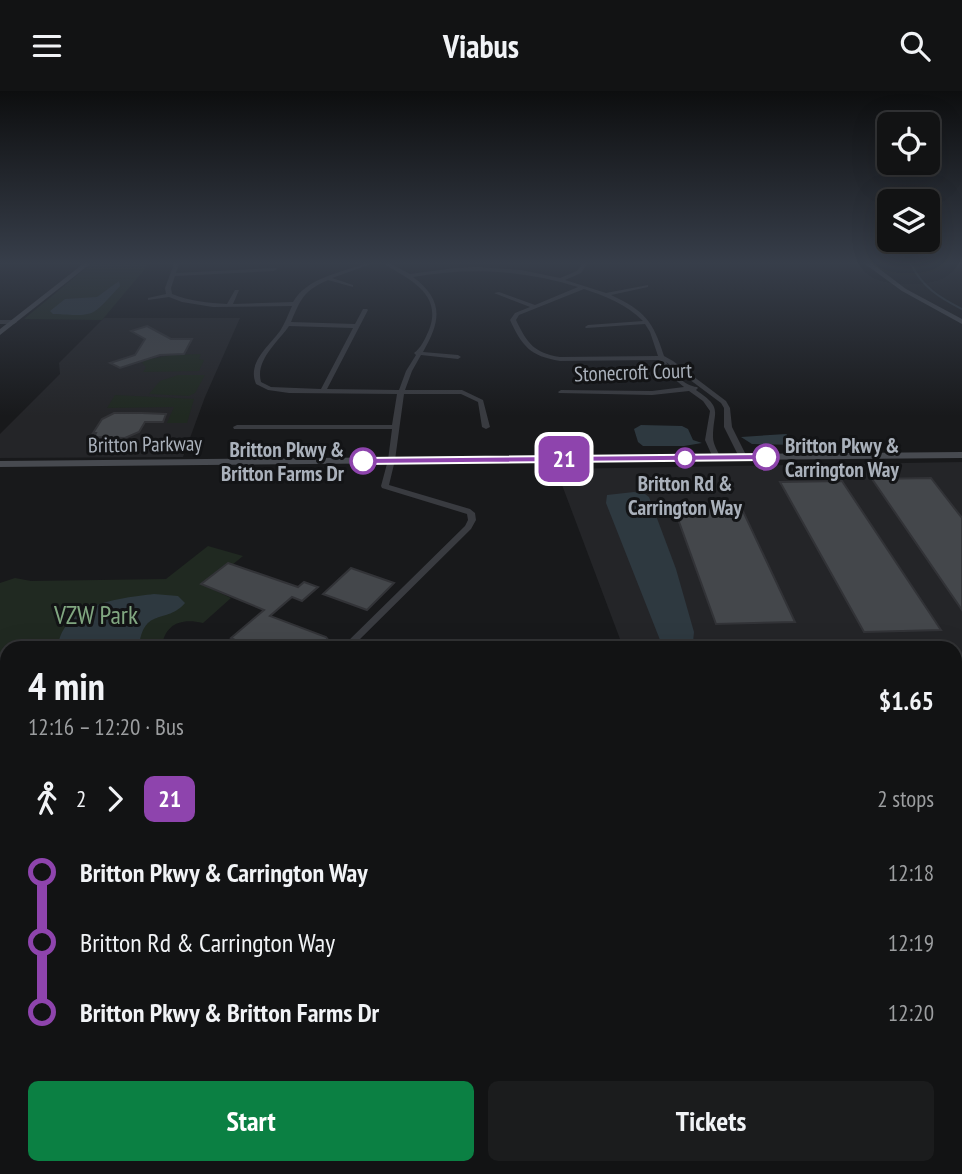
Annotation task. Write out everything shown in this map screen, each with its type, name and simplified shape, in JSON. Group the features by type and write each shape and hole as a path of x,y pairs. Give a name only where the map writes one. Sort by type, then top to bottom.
{"main road":[{"path":"0,333 23,315"},
{"name":"Britton Parkway","path":"0,464 962,455"}],"street":[{"path":"291,315 287,324 267,349 256,380 270,389 454,390 471,394 481,401 486,427"},
{"path":"323,391 363,315"},
{"path":"353,641 472,520 472,515 467,511 385,486 390,473 393,427 401,390 433,325 435,315"},
{"path":"517,315 513,320 529,349 536,354 560,359 663,358 724,401 728,427 743,457"},
{"path":"639,315 647,322 664,365 705,398 713,411 709,440 717,458"},
{"path":"0,322 14,322"},
{"path":"588,327 647,322"},
{"path":"287,324 357,326"},
{"path":"418,353 458,357"},
{"name":"Stonecroft Court","path":"561,392 660,393 706,386"},
{"path":"237,427 393,427"}],"shaded area":[{"path":"104,318 240,318 205,397 183,457 0,458 0,434 60,374 59,363"},
{"path":"641,425 682,426 688,429 693,440 702,443 643,446 638,442 634,429"},
{"path":"786,434 798,445 752,444 741,437"},
{"path":"962,462 962,641 621,641 556,469"},
{"path":"634,492 649,497 676,569 694,632 693,641 660,641 606,503 607,495"},
{"path":"154,594 178,596 185,603 178,610 151,621 140,641 60,641 70,621 81,612 125,598"}],"green space":[{"path":"29,315 107,315 102,320 24,319"},
{"path":"201,354 199,359 204,360 199,371 143,372 146,367 142,363 145,360"},
{"path":"178,375 205,375 195,393 189,396 149,394 160,381"},
{"path":"115,395 194,399 187,423 167,423 174,407 107,408"},
{"name":"VZW Park","path":"208,546 243,556 232,565 228,563 201,584 231,598 203,623 187,621 174,625 163,641 0,641 0,583 15,578 31,581 166,579"}],"building":[{"path":"147,326 171,339 192,339 184,354 160,355 120,368 110,363 135,355 145,339 131,331"},
{"path":"114,413 166,414 163,422 145,422 139,432 125,438 94,437 96,433 93,433 102,419"},
{"path":"931,478 962,518 962,610 872,479"},
{"path":"842,481 941,630 864,632 780,482"},
{"path":"741,507 795,622 716,624 674,508"},
{"path":"228,563 298,587 304,582 318,587 302,601 292,597 270,616 326,637 329,641 237,641 231,638 264,610 201,584"},
{"path":"351,568 394,583 367,610 323,594"}],"bus line":[{"name":"21","path":"363,461 766,457"}],"place":[{"name":"Britton Pkwy & Carrington Way","path":"766,457"},
{"name":"Britton Rd & Carrington Way","path":"685,458"},
{"name":"Britton Pkwy & Britton Farms Dr","path":"363,461"}]}
